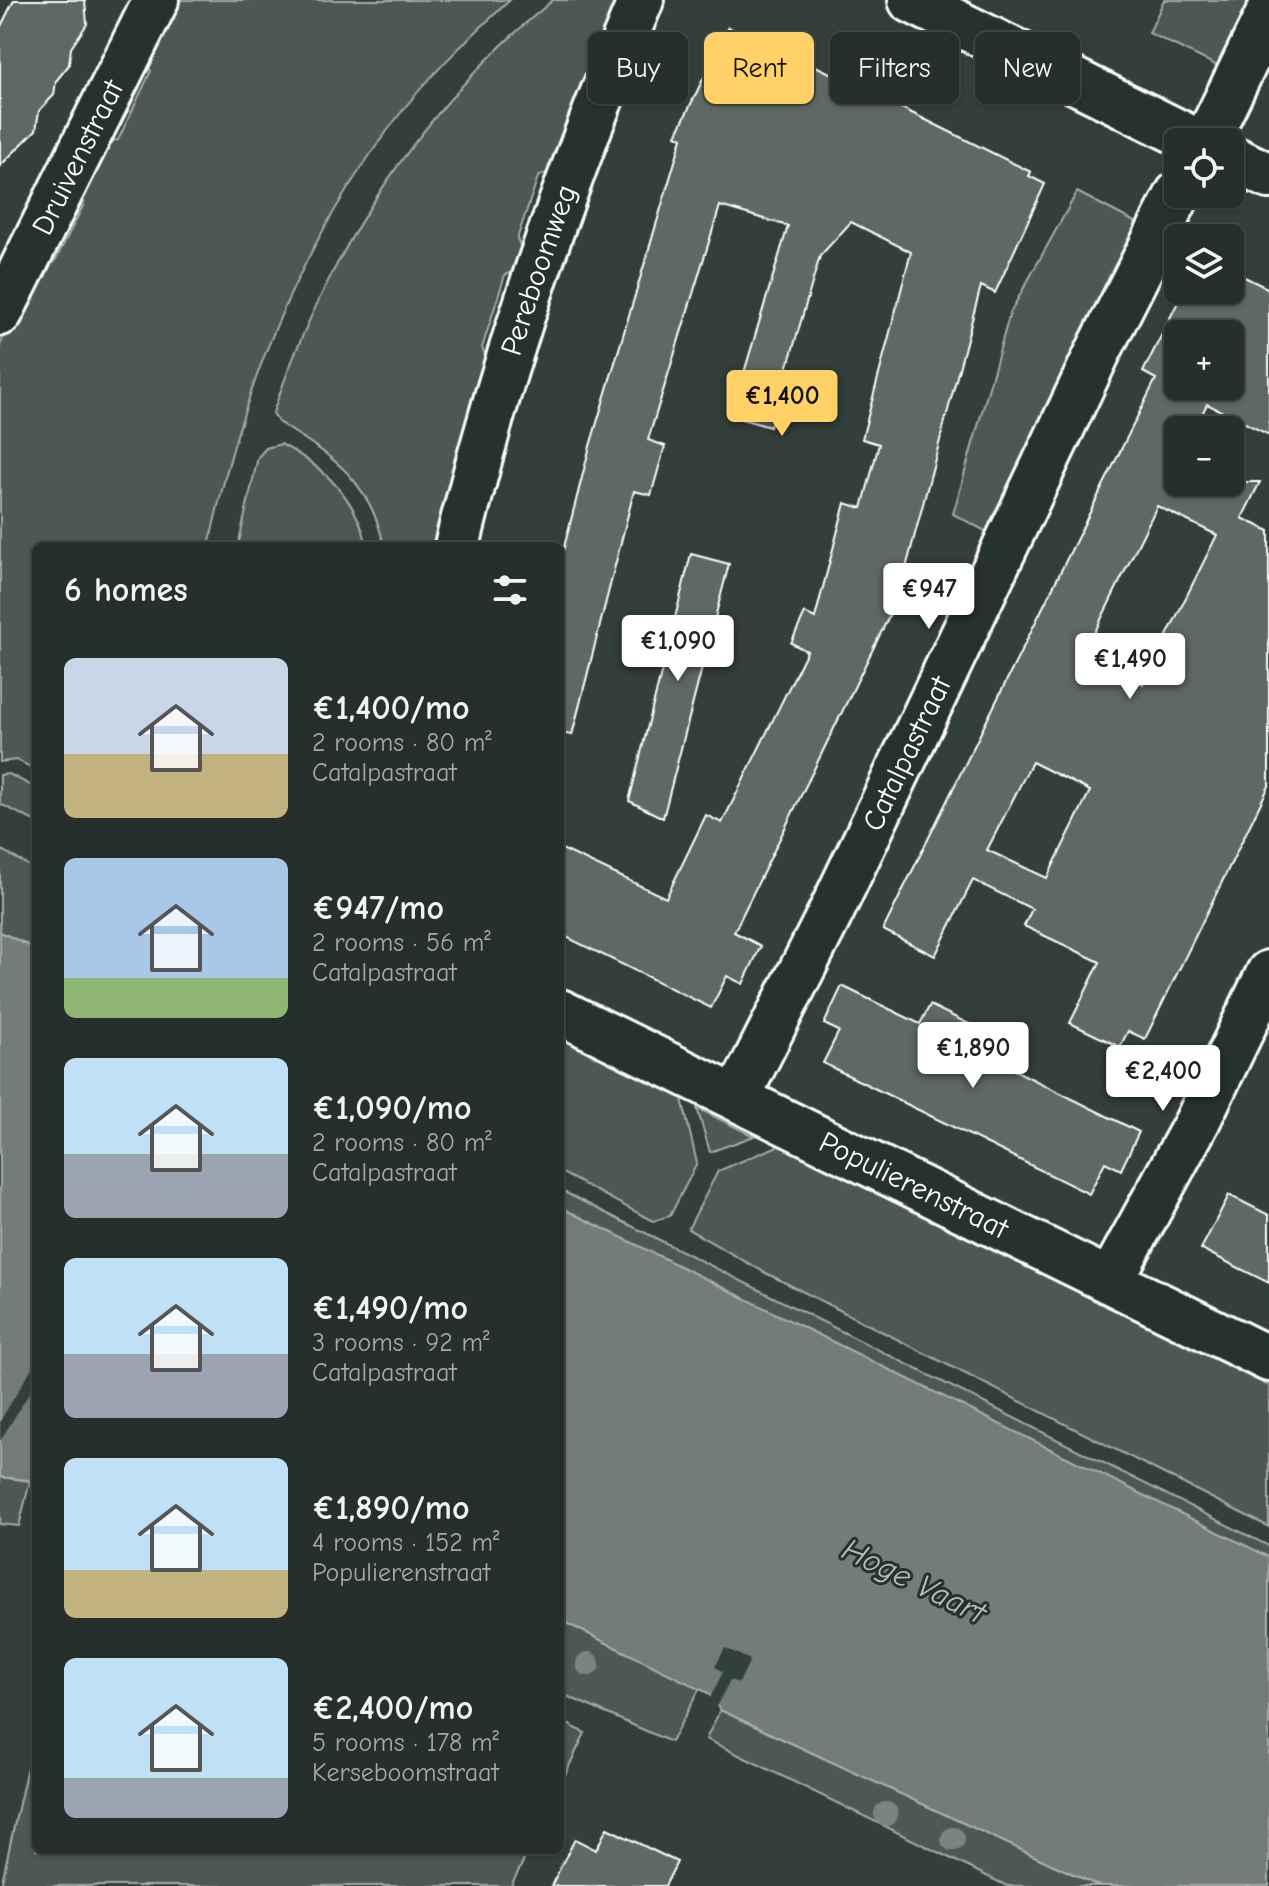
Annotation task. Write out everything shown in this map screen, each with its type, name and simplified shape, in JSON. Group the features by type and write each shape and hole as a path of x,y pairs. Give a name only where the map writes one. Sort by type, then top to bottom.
{"street":[{"name":"Druivenstraat","path":"0,313 156,0"},
{"name":"Pereboomweg","path":"458,542 486,426 531,280 583,137 641,0"},
{"path":"911,0 1170,128"},
{"path":"1213,128 1269,13"},
{"path":"1244,164 1269,176"},
{"name":"Catalpastraat","path":"737,1098 1171,208"},
{"path":"1110,1281 1197,1122 1269,973"},
{"name":"Populierenstraat","path":"564,1014 1269,1359"}],"shaded area":[{"path":"173,0 510,0 422,87 361,167 330,217 278,322 257,376 238,431 210,542 32,542 32,768 17,760 0,762 0,345 32,281 30,266 54,263 84,204 79,183 101,142 118,140 151,71 143,58"},
{"path":"553,0 624,0 611,32 588,32 588,90 557,168 538,177 517,239 526,257 521,267 505,275 482,348 491,365 443,542 383,542 378,523 359,486 332,459 278,422 273,413 295,353 350,240 420,136 461,87 505,42"},
{"path":"1164,0 1264,0 1228,71 1149,33"},
{"path":"1077,192 1152,231 987,532 953,514 1010,313"},
{"path":"281,444 324,473 346,498 366,542 239,542 258,457 266,448"},
{"path":"9,774 32,786 32,820 0,804 0,775"},
{"path":"0,849 32,868 32,947 0,932"},
{"path":"564,1033 680,1090 697,1163 670,1216 653,1221 564,1174"},
{"path":"697,1108 754,1136 710,1152"},
{"path":"780,1145 1269,1386 1269,1527 764,1272 688,1229 718,1171"},
{"path":"564,1192 1269,1546 1269,1558 564,1210"},
{"path":"0,1477 30,1481 19,1526 0,1524"},
{"path":"564,1622 700,1688 671,1742 564,1695"},
{"path":"720,1710 1099,1886 1007,1886 706,1739"},
{"path":"564,1722 585,1733 564,1777"},
{"path":"32,1744 32,1854 527,1854 511,1886 1,1886"}],"water":[{"path":"0,932 32,947 32,1481 0,1477"},
{"name":"Hoge Vaart","path":"564,1209 1269,1557 1269,1886 1099,1886 720,1710 708,1693 564,1622"}],"pier":[{"path":"32,1368 32,1389 0,1441 0,1421"},
{"path":"725,1648 750,1660 739,1683 730,1680 715,1709 709,1700 723,1672 715,1667"}],"building":[{"path":"14,0 85,0 87,24 71,48 69,65 56,81 54,95 39,111 36,130 0,166 0,28"},
{"path":"814,65 830,73 830,104 893,104 1031,172 1029,176 1045,184 995,293 981,286 898,598 734,932 761,946 743,984 727,976 711,1008 564,936 564,850 666,898 706,815 722,823 807,651 791,643 805,613 815,618 845,503 862,508 879,444 862,439 911,252 851,222 820,256 770,427 731,416 788,226 720,206 648,440 665,446 651,495 634,491 572,735 564,734 564,547 590,446 682,138 676,135 704,77 704,104 814,104"},
{"path":"1244,277 1269,289 1269,435 1244,422 1244,416 1231,416 1207,404 1201,416 1164,416 1164,496 1244,496 1244,482 1260,482 1242,518 1269,531 1269,786 1145,1039 1128,1031 1120,1047 1070,1023 1100,962 1024,926 1032,909 973,880 935,956 883,930 1156,379 1143,372 1164,330 1164,400 1244,400 1244,320 1169,320 1177,304 1244,304","holes":["1157,506 1217,535 1143,684 1084,654","1032,762 1090,791 1047,878 987,850"]},
{"path":"691,554 729,564 663,818 629,801"},
{"path":"842,986 920,1024 930,1005 971,1025 962,1044 1139,1132 1121,1170 1105,1162 1089,1194 823,1063 839,1031 824,1024"},
{"path":"1229,1195 1269,1215 1269,1283 1201,1249"},
{"path":"607,1828 677,1862 665,1886 551,1886 575,1839 596,1850"}]}
